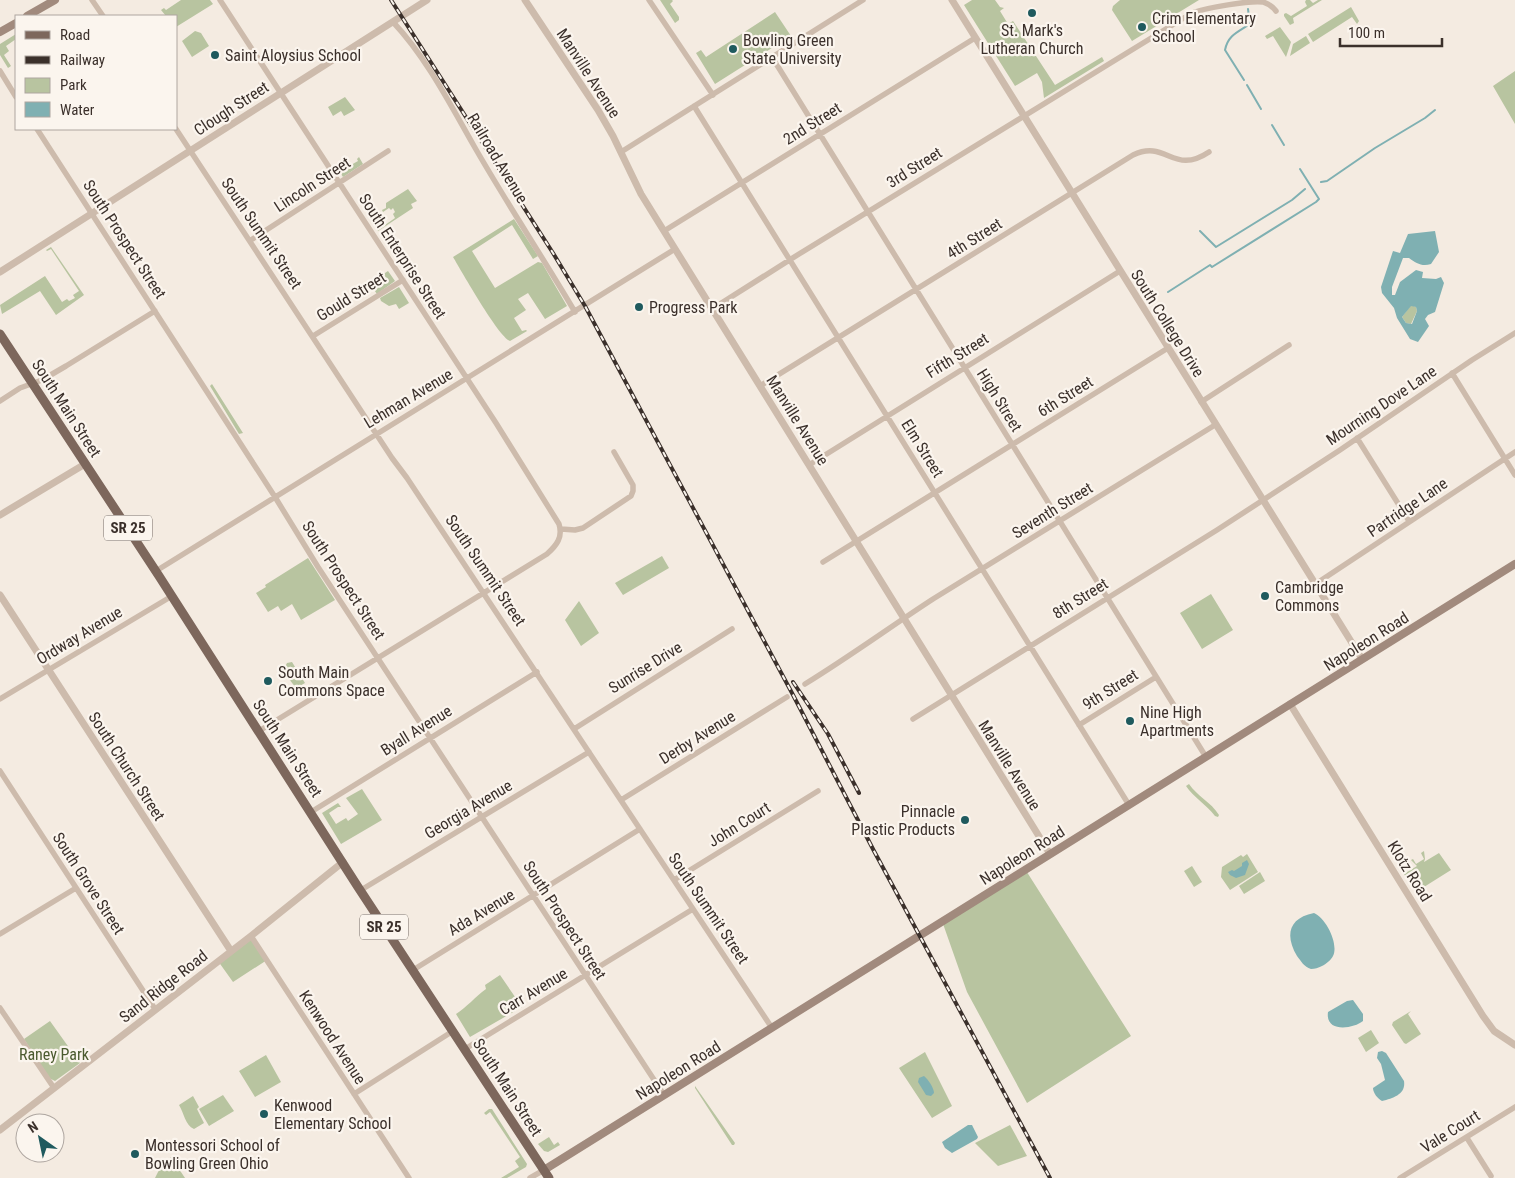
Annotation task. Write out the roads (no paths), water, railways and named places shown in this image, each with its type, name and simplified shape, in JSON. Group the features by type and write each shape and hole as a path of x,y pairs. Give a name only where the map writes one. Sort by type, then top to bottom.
{"main road":[{"path":"29,15 55,0"},
{"path":"0,32 15,24"},
{"name":"South Main Street","path":"0,334 156,571 549,1178"},
{"name":"Napoleon Road","path":"544,1170 1515,564"}],"street":[{"path":"92,0 102,15"},
{"name":"South Enterprise Street","path":"220,0 467,378 561,529"},
{"name":"Clough Street","path":"0,272 427,0"},
{"name":"Manville Avenue","path":"525,0 598,110 639,190 1050,854"},
{"path":"649,0 713,95"},
{"path":"621,152 863,0"},
{"name":"South College Drive","path":"952,0 1362,660"},
{"name":"3rd Street","path":"712,309 1178,20 1201,9 1259,1 1269,4 1276,11"},
{"name":"Railroad Avenue","path":"393,22 411,44 440,88 575,312"},
{"name":"2nd Street","path":"664,231 975,38"},
{"name":"High Street","path":"772,57 1206,757"},
{"path":"0,72 15,95"},
{"name":"Elm Street","path":"694,106 1128,805"},
{"name":"South Prospect Street","path":"38,130 275,497 318,567 664,1095"},
{"name":"South Summit Street","path":"177,130 251,240 376,434 537,672 772,1028"},
{"name":"Lincoln Street","path":"251,240 388,151"},
{"name":"4th Street","path":"760,386 1141,151 1155,151 1180,161 1196,160 1208,152"},
{"name":"Lehman Avenue","path":"156,571 675,249"},
{"name":"Fifth Street","path":"809,465 1120,271"},
{"name":"Gould Street","path":"313,336 403,280"},
{"path":"0,401 20,388 42,380 155,311"},
{"name":"Mourning Dove Lane","path":"1262,501 1452,373 1515,333"},
{"path":"1201,402 1289,345"},
{"name":"6th Street","path":"823,562 1168,348"},
{"path":"1452,373 1515,475"},
{"name":"Seventh Street","path":"904,618 1215,425"},
{"path":"1357,438 1409,522"},
{"path":"259,731 547,554 555,547 561,534 561,529 574,530 583,528 631,496 632,484 614,452"},
{"name":"Partridge Lane","path":"1314,585 1515,452"},
{"path":"0,515 85,464"},
{"name":"8th Street","path":"914,719 1262,501"},
{"name":"South Church Street","path":"0,595 231,951"},
{"name":"Ordway Avenue","path":"0,699 172,596"},
{"path":"805,684 867,645 904,618"},
{"name":"Sunrise Drive","path":"574,729 732,629"},
{"name":"Byall Avenue","path":"311,812 537,672"},
{"name":"9th Street","path":"1079,725 1156,677"},
{"name":"Derby Avenue","path":"621,800 787,697"},
{"name":"Klotz Road","path":"1290,704 1483,1016 1494,1031 1515,1045"},
{"name":"Georgia Avenue","path":"361,890 589,752"},
{"name":"South Grove Street","path":"0,771 155,1010"},
{"name":"John Court","path":"674,880 818,791"},
{"name":"Ada Avenue","path":"413,970 640,830"},
{"name":"Sand Ridge Road","path":"0,1130 251,936 343,862"},
{"path":"0,934 76,888"},
{"name":"Carr Avenue","path":"465,1049 693,909"},
{"name":"Kenwood Avenue","path":"251,936 409,1178"},
{"path":"0,1008 54,1088"},
{"path":"354,1094 453,1031"},
{"name":"Vale Court","path":"1400,1178 1515,1107"},
{"path":"1467,1138 1491,1176"},
{"path":"530,1178 544,1170"}],"water":[{"path":"1435,231 1439,252 1431,264 1428,265 1419,264 1409,258 1403,258 1392,287 1392,295 1395,295 1400,282 1416,270 1423,272 1422,278 1436,279 1441,277 1444,283 1435,312 1428,315 1425,319 1429,326 1418,342 1410,339 1397,318 1394,308 1382,293 1381,287 1393,251 1400,253 1408,234","holes":["1411,306 1416,307 1417,311 1412,324 1406,323 1402,317"]},
{"path":"1247,860 1249,864 1245,875 1236,878 1230,875 1228,872 1242,866 1242,863"},
{"path":"1314,913 1327,926 1333,938 1334,951 1327,963 1318,968 1311,969 1297,956 1293,949 1290,935 1291,929 1299,919"},
{"path":"1353,1000 1363,1014 1363,1021 1347,1027 1335,1026 1331,1023 1328,1019 1328,1012 1347,1001"},
{"path":"1378,1052 1386,1053 1404,1081 1404,1085 1398,1095 1382,1101 1376,1096 1373,1088 1385,1080 1381,1064 1377,1058"},
{"path":"924,1076 933,1089 934,1093 931,1096 926,1095 918,1082 919,1078"},
{"path":"968,1125 972,1125 978,1137 977,1139 952,1153 945,1148 942,1142"}],"waterway":[{"path":"1244,80 1225,50 1231,37 1250,24 1248,9"},
{"path":"1247,85 1261,109"},
{"path":"1321,182 1327,181 1435,110"},
{"path":"1272,125 1284,145"},
{"path":"1168,292 1210,265 1212,267 1316,202 1319,199 1300,169"},
{"path":"1200,231 1216,247 1292,200 1305,189"}],"railway":[{"path":"391,0 585,306 1050,1178"},
{"path":"793,682 828,734 859,793"}],"place":[{"name":"St. Mark's Lutheran Church","path":"1032,13"},
{"name":"Crim Elementary School","path":"1142,27"},
{"name":"Bowling Green State University","path":"733,49"},
{"name":"Saint Aloysius School","path":"215,55"},
{"name":"Progress Park","path":"639,307"},
{"name":"Cambridge Commons","path":"1265,596"},
{"name":"South Main Commons Space","path":"268,681"},
{"name":"Nine High Apartments","path":"1130,721"},
{"name":"Pinnacle Plastic Products","path":"965,820"},
{"name":"Kenwood Elementary School","path":"264,1114"},
{"name":"Montessori School of Bowling Green Ohio","path":"135,1154"}],"park label":[{"name":"Raney Park","path":"54,1054"}]}
